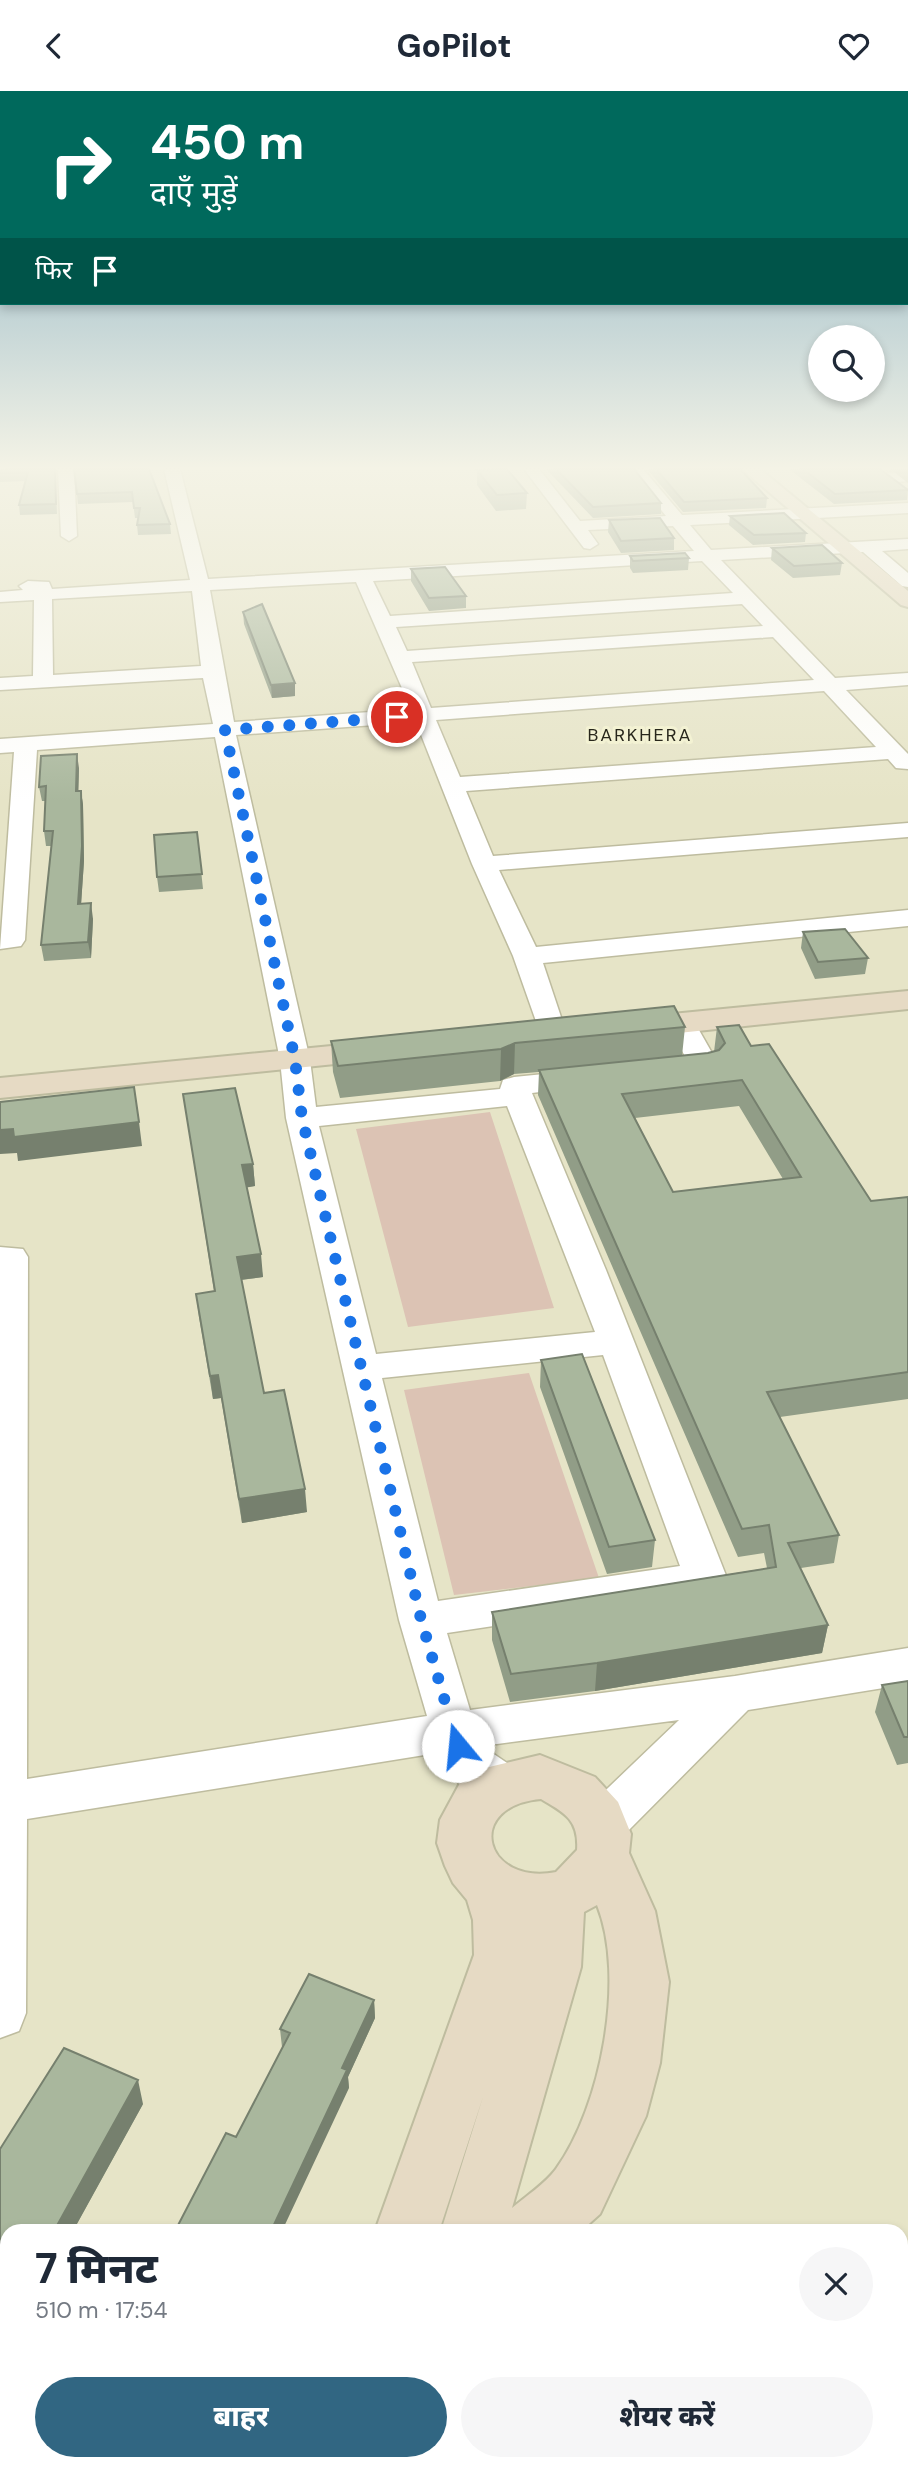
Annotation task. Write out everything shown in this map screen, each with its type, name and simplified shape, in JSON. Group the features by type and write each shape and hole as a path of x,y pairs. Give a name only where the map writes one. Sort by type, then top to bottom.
{"main road":[{"path":"881,580 908,601"},
{"path":"566,1034 908,1000"},
{"path":"0,1088 418,1048"},
{"path":"542,2224 578,2192 616,2116 630,2063 640,1982 627,1912 593,1807 579,1792 561,1782 540,1777 519,1777 499,1783 481,1795 468,1811 463,1831 465,1851 474,1871 491,1886 511,1896 534,1900 557,1897 578,1888 594,1873 602,1839"},
{"path":"409,2224 502,1955 501,1920 491,1886"},
{"path":"475,2224 553,1966 557,1897"}],"street":[{"path":"199,580 212,671 295,1060 302,1118 421,1619 463,1761 499,1783"},
{"path":"0,597 272,580"},
{"path":"364,580 400,657 484,864 566,1034"},
{"path":"730,580 900,760"},
{"path":"0,588 43,586 43,681"},
{"path":"383,622 747,598"},
{"path":"400,657 776,631"},
{"path":"0,684 212,671"},
{"path":"0,746 908,679"},
{"path":"0,941 12,940 26,744"},
{"path":"450,785 900,760"},
{"path":"484,864 908,829"},
{"path":"527,957 908,918"},
{"path":"421,1619 706,1578 617,1342 514,1086 705,1067 681,1023"},
{"path":"302,1118 516,1096"},
{"path":"0,1258 11,1257 0,2013"},
{"path":"362,1368 617,1342"},
{"path":"2,1804 453,1731 734,1694 908,1666"},
{"path":"602,1839 734,1694"}],"shaded area":[{"path":"490,1112 554,1308 408,1327 356,1129"},
{"path":"529,1373 599,1578 454,1595 404,1390"}],"building":[{"path":"418,580 454,580 466,596 429,598"},
{"path":"262,604 295,683 271,685 243,612"},
{"path":"77,754 76,791 81,791 82,846 78,904 91,903 88,942 41,945 53,831 44,831 46,786 39,787 41,756"},
{"path":"197,832 202,874 157,877 154,835"},
{"path":"845,929 868,958 818,962 803,932"},
{"path":"674,1006 685,1027 515,1043 501,1049 338,1066 331,1041"},
{"path":"739,1025 751,1046 769,1044 871,1201 908,1197 908,1372 767,1392 839,1535 788,1543 828,1625 597,1663 511,1674 492,1612 776,1567 769,1525 742,1529 539,1070 708,1053 719,1050 725,1043 717,1027","holes":["742,1080 801,1177 673,1192 622,1094"]},
{"path":"134,1087 139,1122 14,1137 13,1129 0,1130 0,1102"},
{"path":"235,1088 253,1164 242,1165 261,1254 237,1257 264,1393 284,1390 305,1489 239,1499 218,1375 210,1376 196,1294 215,1291 183,1094"},
{"path":"582,1354 655,1540 609,1547 541,1360"},
{"path":"908,1681 908,1737 904,1737 882,1685"},
{"path":"309,1974 374,2000 342,2068 347,2070 274,2224 179,2224 226,2133 236,2137 290,2033 280,2029"},
{"path":"64,2048 138,2080 58,2224 0,2224 0,2149"}],"district":[{"name":"BARKHERA","path":"640,735"}],"route":[{"path":"397,717 225,730 295,1060 302,1118 421,1619 458,1746"}]}
